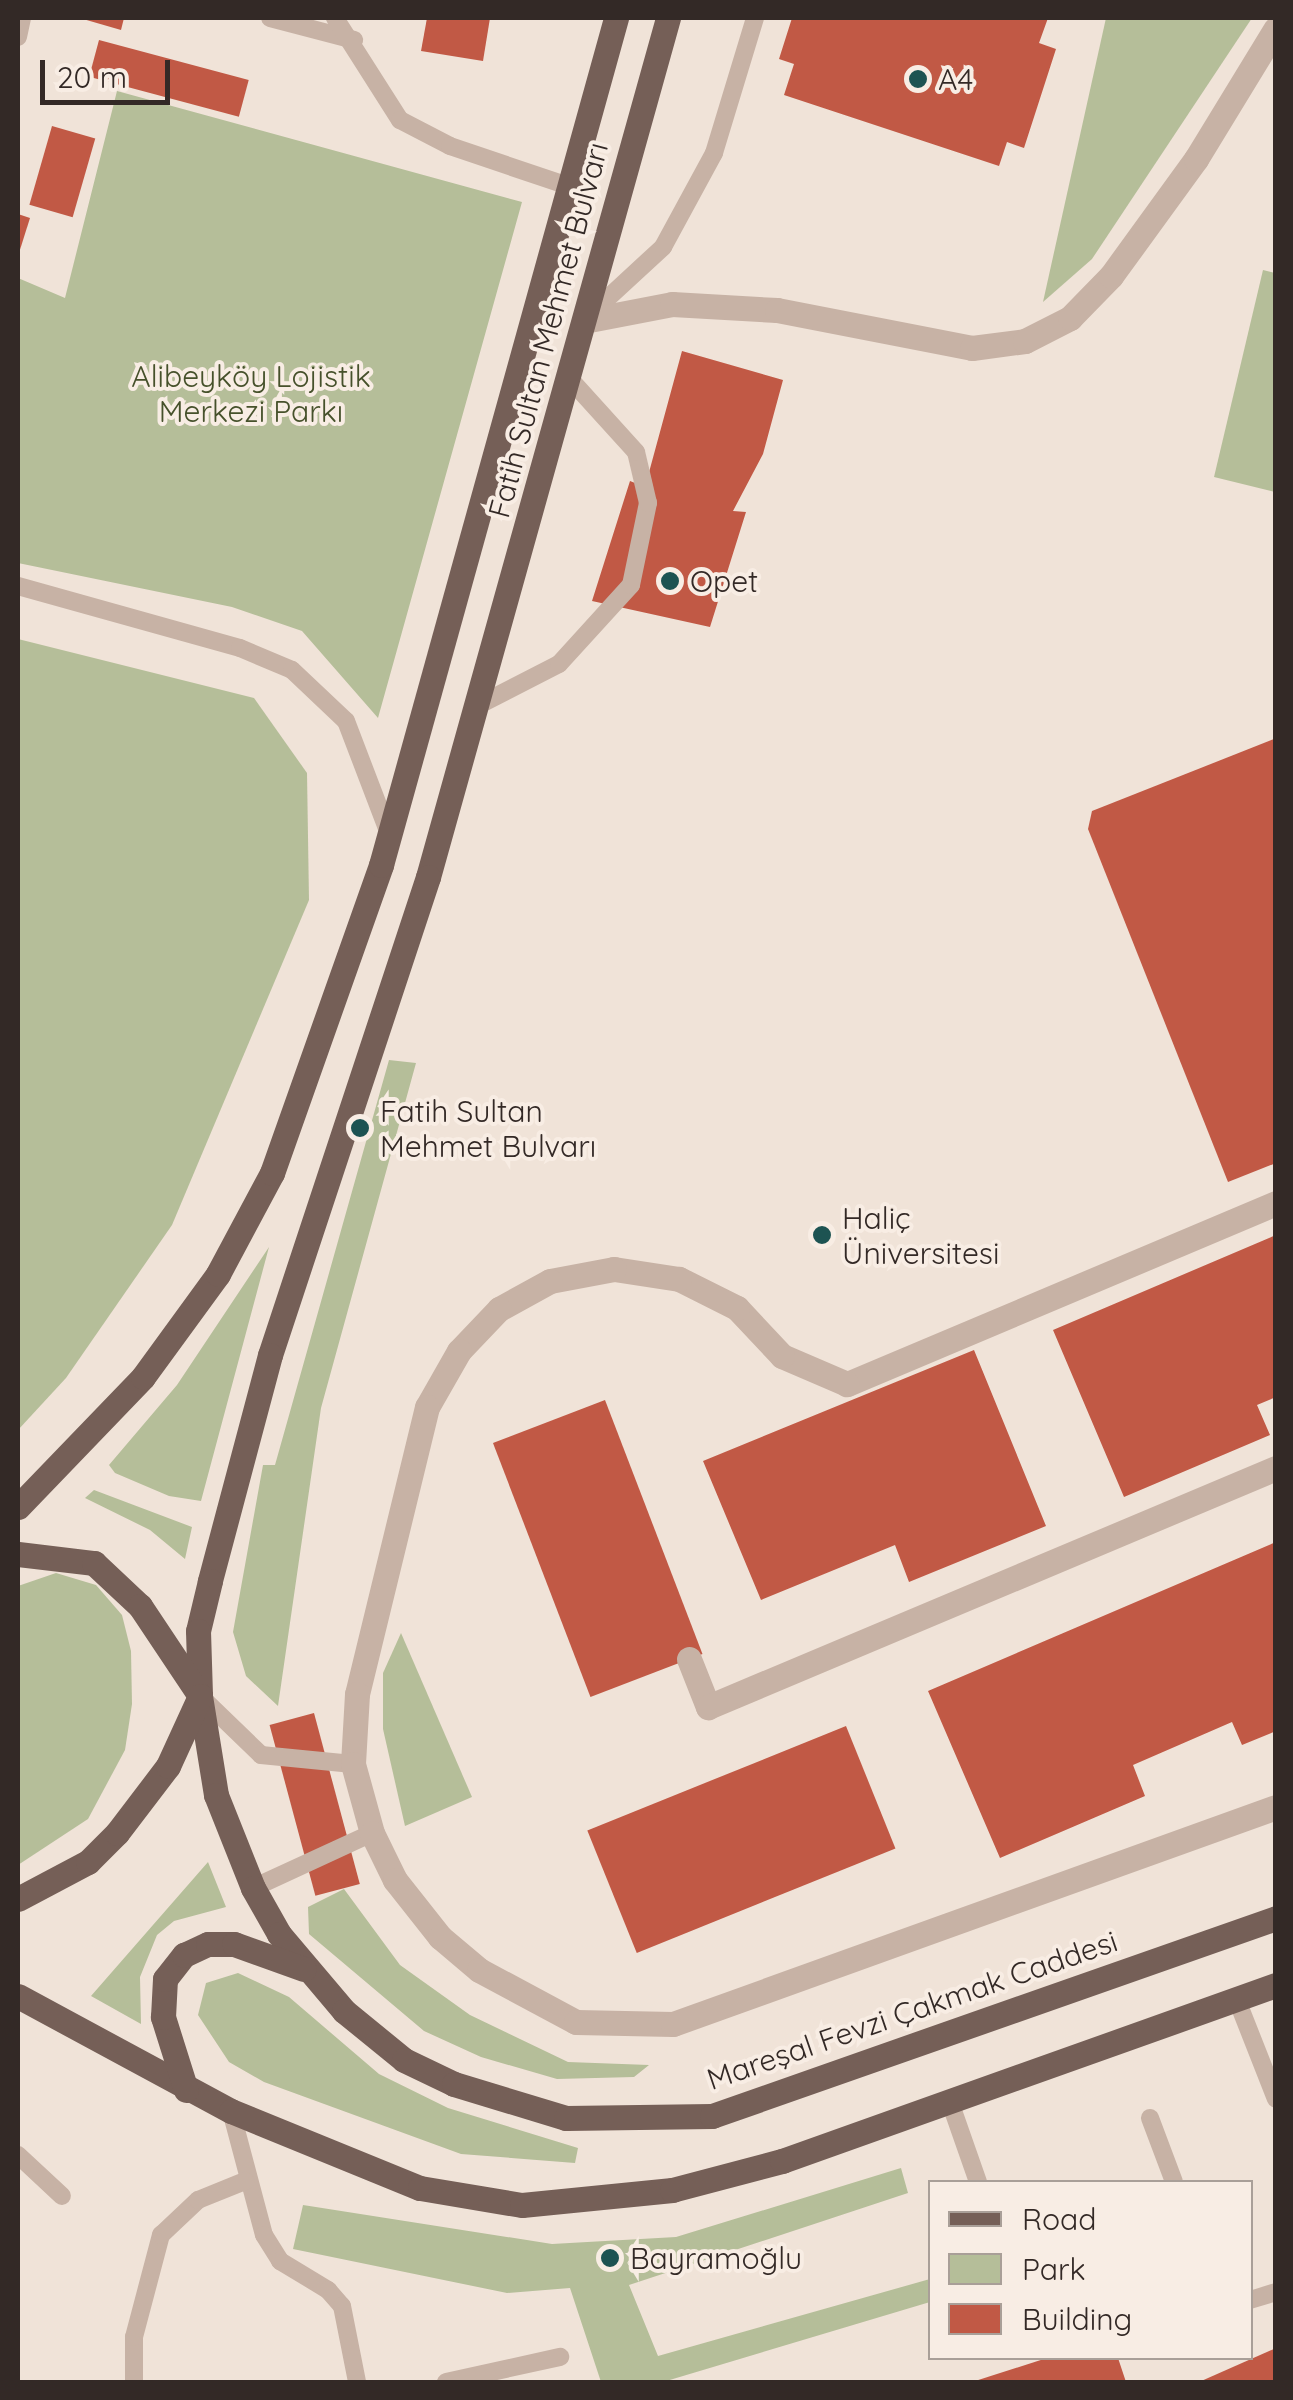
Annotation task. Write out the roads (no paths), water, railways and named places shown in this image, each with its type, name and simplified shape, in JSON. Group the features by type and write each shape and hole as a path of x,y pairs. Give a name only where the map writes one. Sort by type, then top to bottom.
{"main road":[{"name":"Fatih Sultan Mehmet Bulvarı","path":"18,1507 144,1377 244,1227 307,1081 388,831 616,18"},
{"name":"Fatih Sultan Mehmet Bulvarı","path":"200,1696 198,1631 270,1355 428,877 668,18"},
{"path":"18,1554 94,1563 140,1606 200,1696 168,1766 117,1833 88,1862 18,1900"},
{"name":"Mareşal Fevzi Çakmak Caddesi","path":"200,1696 216,1796 252,1888 304,1969 371,2036 454,2084 566,2118 660,2120 712,2116 1276,1918"},
{"path":"186,2090 163,2016 166,1979 184,1955 208,1944 234,1944 304,1969"},
{"path":"18,1996 231,2111 420,2188 522,2206 672,2190 782,2161 1276,1986"}],"street":[{"path":"584,320 672,304 777,310 972,348 1025,342 1070,318 1111,276 1196,159 1276,28"},
{"path":"1276,1203 846,1384 782,1356 737,1308 679,1278 614,1269 550,1281 499,1309 459,1351 427,1407 357,1694 353,1764 372,1833 395,1880 440,1937 478,1970 576,2022 673,2024 1276,1806"},
{"path":"689,1659 708,1707 1276,1468"}],"lane":[{"path":"18,37 22,18"},
{"path":"270,18 354,40"},
{"path":"336,18 354,40 400,120 450,146 568,186"},
{"path":"584,320 663,247 714,153 756,18"},
{"path":"477,706 559,664 632,585 648,503 636,452 569,378"},
{"path":"18,586 240,648 292,670 346,722 388,831"},
{"path":"200,1696 261,1755 353,1764"},
{"path":"252,1888 372,1833"},
{"path":"1237,2000 1276,2099"},
{"path":"950,2102 977,2180"},
{"path":"231,2111 245,2181 280,2261 328,2290 342,2306 357,2382"},
{"path":"1150,2118 1173,2180"},
{"path":"18,2155 62,2196"},
{"path":"134,2382 134,2336 161,2235 198,2200 245,2181"},
{"path":"446,2382 560,2357"}],"place":[{"name":"A4","path":"918,79"},
{"name":"Opet","path":"670,581"},
{"name":"Fatih Sultan Mehmet Bulvarı","path":"360,1128"},
{"name":"Haliç Üniversitesi","path":"822,1235"},
{"name":"Bayramoğlu","path":"610,2258"}],"park label":[{"name":"Alibeyköy Lojistik Merkezi Parkı","path":"251,393"}]}
